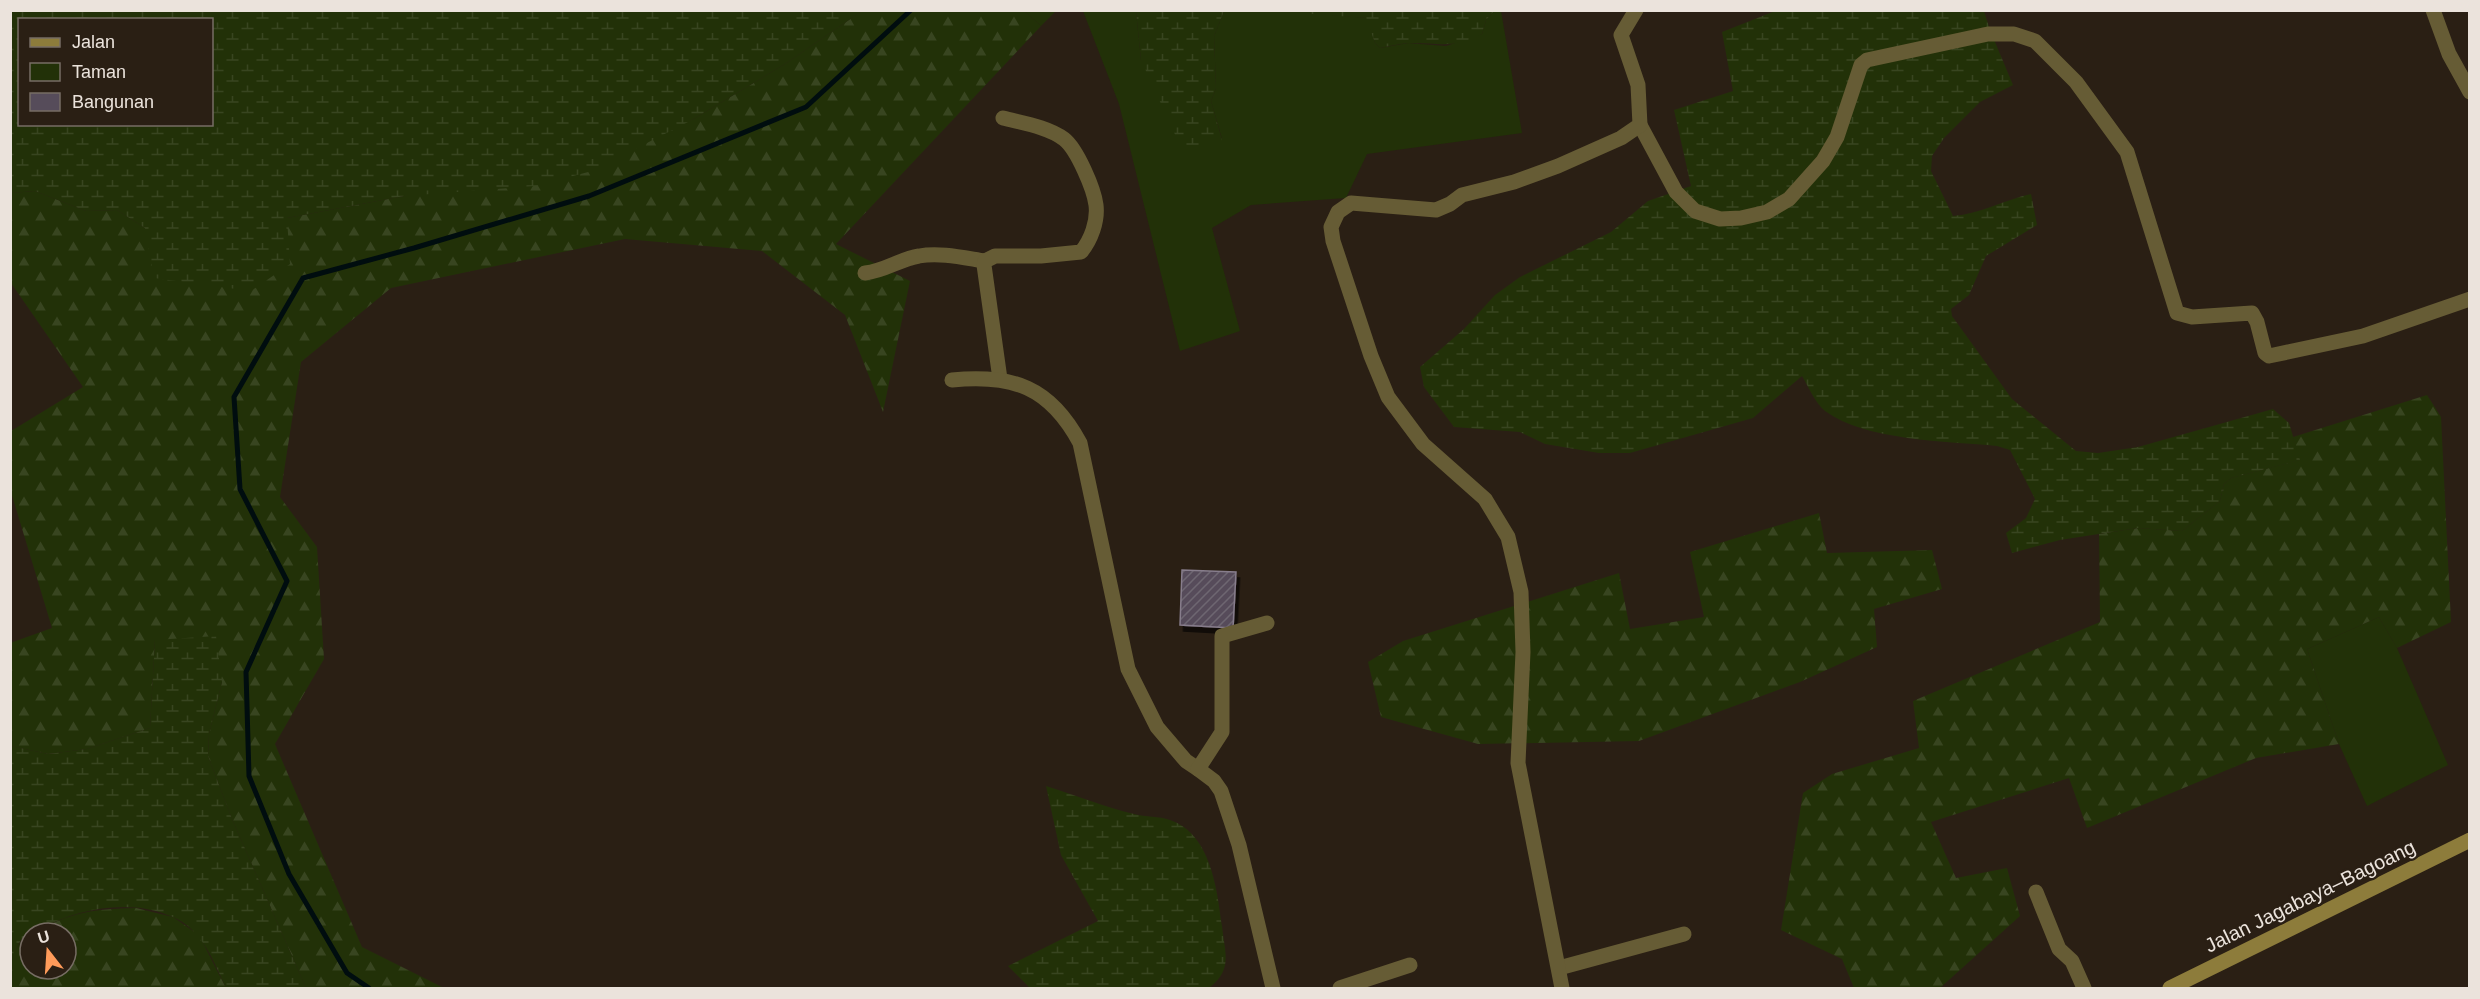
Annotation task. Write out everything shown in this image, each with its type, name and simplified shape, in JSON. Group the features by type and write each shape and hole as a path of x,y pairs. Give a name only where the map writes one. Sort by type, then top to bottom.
{"street":[{"path":"1636,10 1621,35 1638,85 1640,125 1676,192 1695,211 1720,219 1741,218 1767,212 1789,199 1823,161 1837,137 1861,65 1867,60 1988,34 2014,34 2035,41 2076,82 2127,152 2177,313 2192,317 2252,314 2258,322 2265,353 2269,356 2363,336 2469,299"},
{"path":"2433,10 2450,54 2469,92"},
{"path":"865,273 878,272 919,256 949,256 985,261 995,256 1041,256 1081,252 1091,241 1096,206 1079,157 1070,143 1046,131 1003,118"},
{"path":"1562,988 1518,763 1523,652 1521,592 1508,537 1485,499 1423,444 1388,397 1371,356 1333,241 1331,226 1338,212 1351,203 1436,210 1462,195 1514,182 1558,166 1621,138 1640,125"},
{"path":"985,261 1000,379"},
{"path":"952,380 980,377 1020,383 1040,393 1070,423 1080,443 1128,669 1157,727 1186,761 1214,781 1224,802 1239,845 1273,988"},
{"path":"1198,769 1222,732 1222,636 1268,623"},
{"name":"Jalan Jagabaya–Bagoang","path":"2170,988 2469,840"},
{"path":"2036,892 2059,949 2072,961 2084,988"},
{"path":"1559,968 1684,934"},
{"path":"1340,988 1410,965"}],"green space":[{"path":"11,10 862,10 785,64 692,120 592,171 535,186 404,196 287,218 290,264 251,291 154,278 145,228 117,210 86,211 35,191 11,193"},
{"path":"1274,10 1367,18 1375,43 1380,48 1408,43 1446,46 1482,34 1486,20 1494,11 1501,11 1522,133 1367,154 1346,198 1251,205 1212,228 1240,331 1180,351 1119,104 1083,11 1136,11 1141,60 1222,139 1211,101 1216,88 1214,36 1224,11"},
{"path":"862,11 1024,11 1041,26 836,244 910,281 883,412 845,315 762,251 625,239 391,288 301,362 280,497 317,547 324,659 275,744 362,947 444,988 306,988 232,819 208,756 209,734 222,682 155,640 150,728 87,749 48,754 11,746 10,643 52,628 11,492 11,431 83,387 11,283 11,193 35,191 86,211 117,210 145,228 287,218 404,196 692,120 785,64"},
{"path":"1024,11 1056,11 1041,26"},
{"path":"1136,11 1224,11 1214,36 1216,88 1211,101 1222,140 1183,152 1141,60"},
{"path":"1274,11 1494,11 1486,20 1482,34 1462,42 1453,44 1408,43 1380,48 1375,43 1366,18"},
{"path":"1775,11 1984,11 2013,85 1980,102 1944,138 1932,156 1931,171 1953,216 1973,213 2031,194 2037,225 1986,256 1969,295 1951,309 1952,316 2012,399 2076,451 2098,453 2138,447 2273,409 2289,423 2300,460 2231,478 2224,484 2220,501 2182,531 2138,528 2060,540 2012,553 2006,533 2026,518 2035,499 2010,450 1997,446 1931,441 1884,434 1842,421 1821,408 1802,376 1753,418 1630,453 1599,453 1545,444 1520,432 1454,427 1424,387 1420,367 1464,329 1495,295 1520,277 1611,232 1648,201 1691,186 1674,110 1733,91 1722,32"},
{"path":"2427,395 2441,417 2451,622 2397,648 2379,617 2307,649 2339,744 2256,758 2087,828 2069,778 1931,822 1956,878 2007,868 2020,916 1940,988 1854,988 1842,959 1781,930 1803,793 1832,774 1919,748 1913,701 2100,622 2099,534 2138,528 2182,531 2220,501 2224,484 2231,478 2299,460 2293,437"},
{"path":"1819,513 1827,553 1932,550 1942,589 1874,609 1877,647 1800,682 1639,741 1478,744 1381,717 1368,662 1403,641 1619,573 1630,629 1704,617 1690,552"},
{"path":"2379,617 2397,648 2448,765 2367,806 2339,744 2307,649"},
{"path":"216,636 222,682 209,734 208,756 232,819 306,988 226,988 206,947 183,922 157,911 123,907 88,911 58,921 18,921 18,946 11,975 11,746 48,754 87,749 150,728 155,640"},
{"path":"1046,786 1123,811 1170,820 1184,827 1195,837 1210,864 1226,953 1222,974 1209,988 1030,988 1008,966 1098,921 1061,855"},
{"path":"136,908 173,917 199,935 226,988 11,988 13,958 18,946 18,981 78,981 78,921 57,921 107,909"}],"building":[{"path":"1182,570 1236,572 1233,628 1180,625"}],"waterway":[{"path":"369,988 347,973 289,874 249,776 246,672 287,581 240,489 234,397 303,278 589,196 806,107 911,10"}]}
